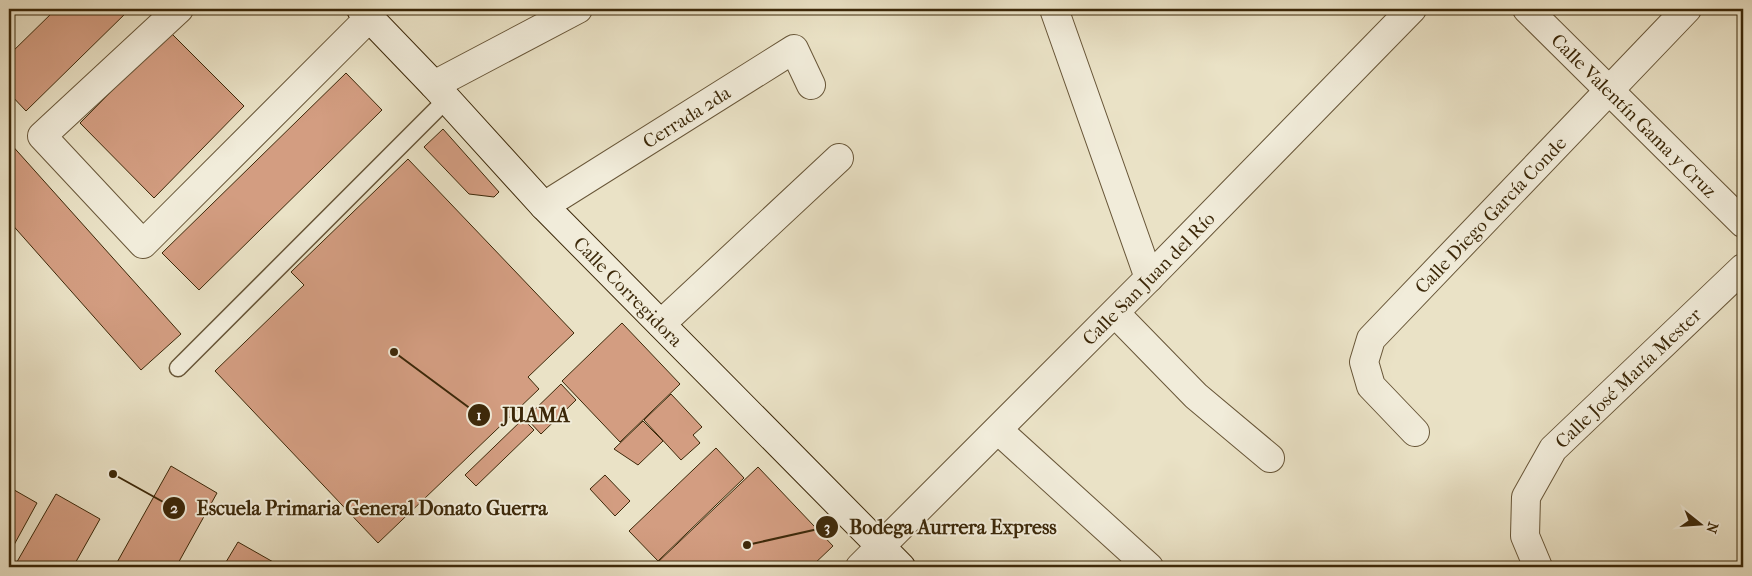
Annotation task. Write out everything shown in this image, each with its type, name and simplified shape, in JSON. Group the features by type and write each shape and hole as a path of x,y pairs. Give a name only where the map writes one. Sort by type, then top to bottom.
{"street":[{"path":"179,9 42,136 143,244 365,13"},
{"path":"441,92 578,9"},
{"path":"1054,9 1149,278"},
{"name":"Calle San Juan del Río","path":"860,567 1115,313 1412,9"},
{"name":"Calle Valentín Gama y Cruz","path":"1527,9 1743,223"},
{"name":"Calle Diego García Conde","path":"1415,432 1371,386 1364,362 1371,339 1610,92 1687,9"},
{"name":"Calle Corregidora","path":"365,13 441,92 544,206 901,567"},
{"name":"Cerrada 2da","path":"544,206 794,48 811,85"},
{"path":"661,324 839,158"},
{"name":"Calle José María Mester","path":"1538,567 1525,536 1526,497 1553,449 1743,268"},
{"path":"1115,313 1196,396 1270,458"},
{"path":"998,430 1149,567"}],"lane":[{"path":"178,368 441,92"}],"building":[{"path":"56,9 130,9 26,111 9,93 9,55"},
{"path":"170,32 244,106 154,198 80,123"},
{"path":"346,73 382,110 199,290 162,253"},
{"path":"443,129 499,192 494,197 469,194 424,147"},
{"path":"9,142 181,334 141,370 9,221"},
{"path":"408,159 574,333 528,377 539,389 378,543 215,371 304,285 291,272"},
{"path":"622,323 680,384 620,442 562,381"},
{"path":"561,384 576,400 541,434 526,418"},
{"path":"671,394 702,427 693,435 700,443 681,460 644,420"},
{"path":"523,419 534,430 476,486 465,475"},
{"path":"643,421 663,441 638,465 614,449"},
{"path":"716,448 744,478 658,561 629,531"},
{"path":"171,466 217,493 176,567 115,566"},
{"path":"758,467 833,546 811,567 661,567 657,563"},
{"path":"605,475 630,501 615,516 590,489"},
{"path":"9,487 37,503 9,554"},
{"path":"56,494 100,519 73,567 14,567"},
{"path":"238,542 282,567 223,567"},
{"path":"596,561 602,567 590,567"}],"place":[{"name":"JUAMA","path":"394,352"},
{"name":"Escuela Primaria General Donato Guerra","path":"113,474"},
{"name":"Bodega Aurrera Express","path":"747,545"}]}
